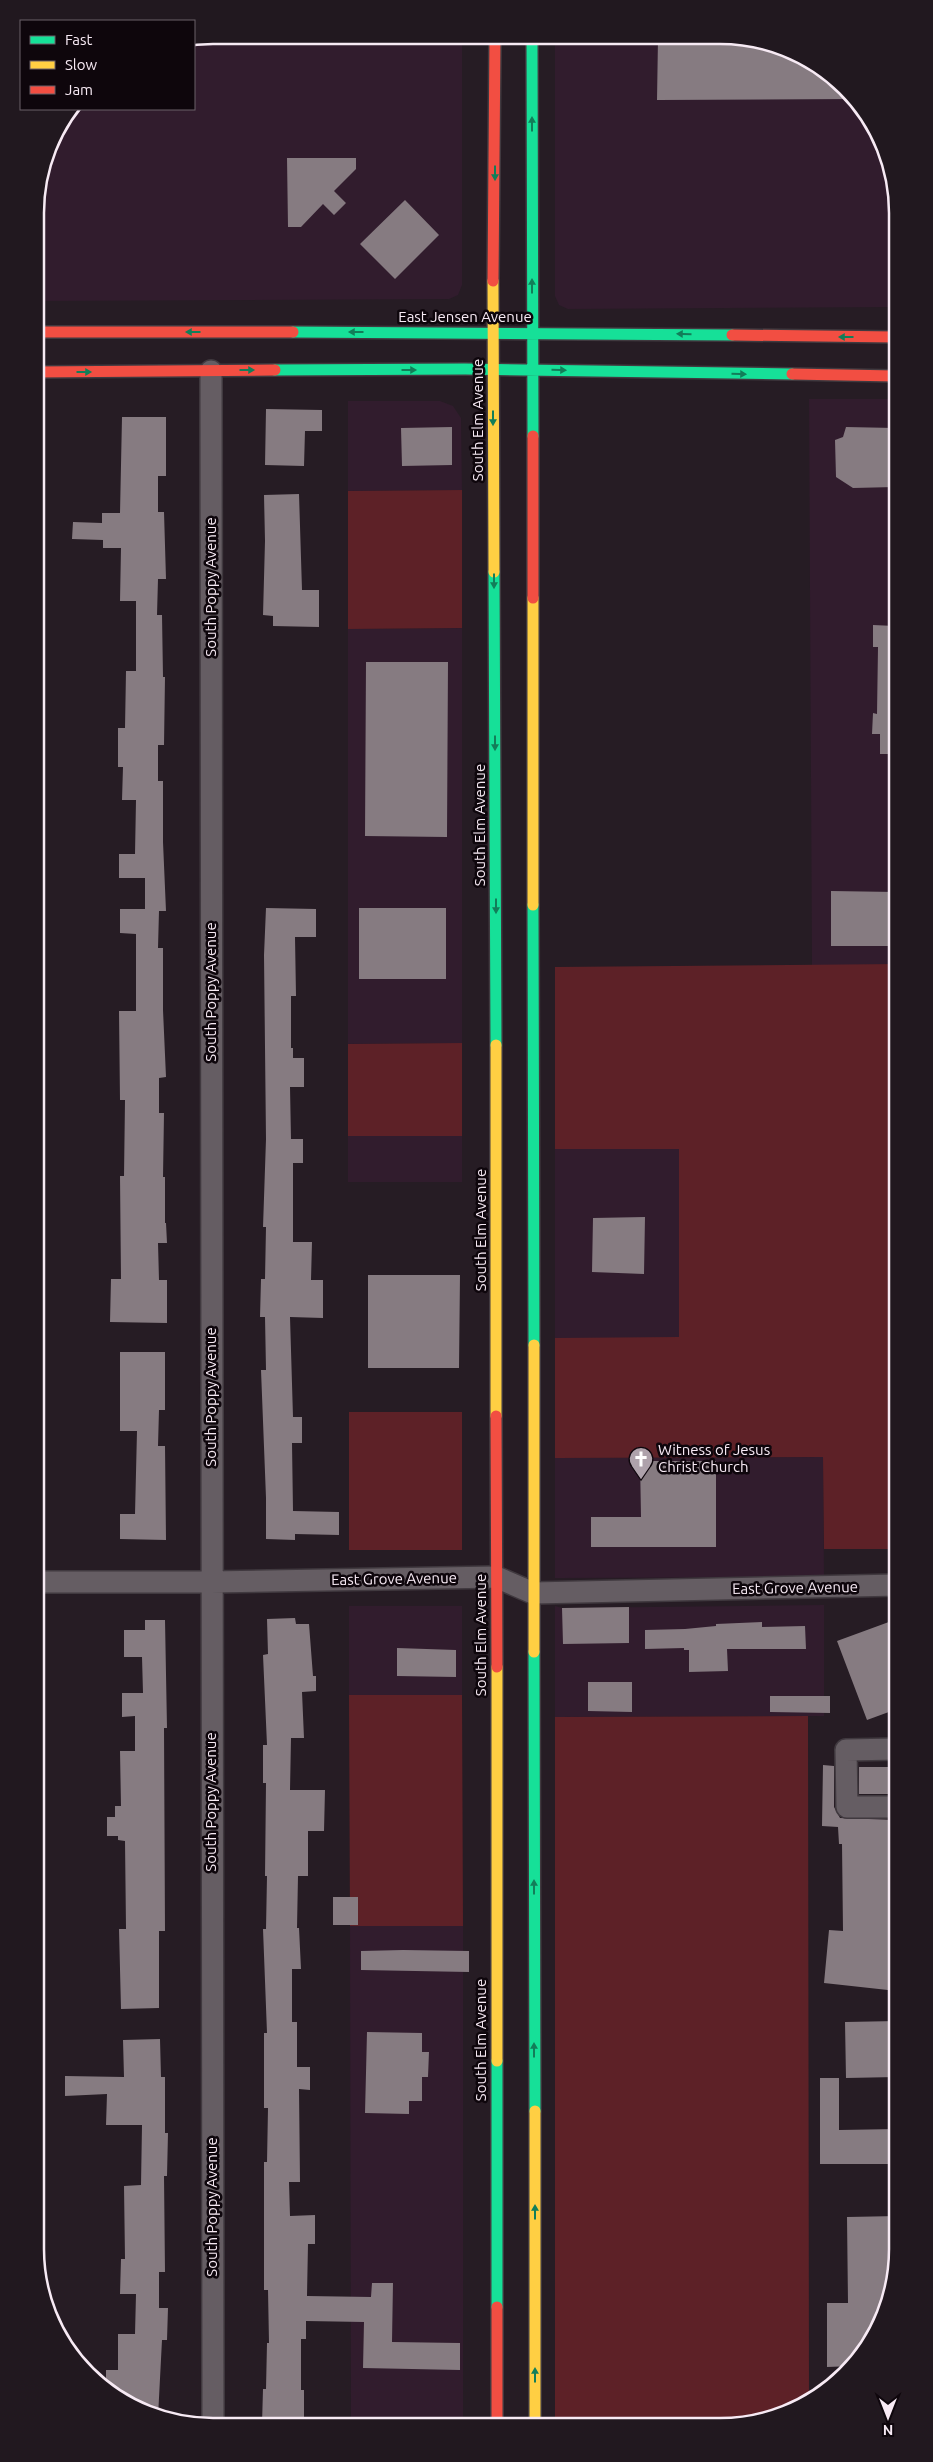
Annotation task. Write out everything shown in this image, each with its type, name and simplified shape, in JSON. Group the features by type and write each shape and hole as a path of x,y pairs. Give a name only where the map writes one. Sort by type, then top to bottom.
{"main road":[{"name":"South Elm Avenue","path":"495,44 492,332 496,1577 496,2418"},
{"path":"532,44 534,2418"},
{"name":"East Jensen Avenue","path":"44,332 532,332 889,337"},
{"path":"44,336 49,332"},
{"path":"44,372 532,370 889,376"}],"street":[{"name":"South Poppy Avenue","path":"211,371 210,1582 212,2418"},
{"name":"East Grove Avenue","path":"44,1582 210,1582 496,1577 533,1593 889,1585"},
{"path":"889,1749 846,1750 847,1807 889,1807"}],"shaded area":[{"path":"462,44 462,285 458,295 449,299 44,301 45,191 50,169 61,138 79,110 195,110 195,45"},
{"path":"555,44 731,44 753,47 775,53 805,66 840,93 867,128 880,158 888,191 889,307 568,309 559,305 555,296"},
{"path":"809,399 889,399 889,964 812,966"},
{"path":"348,401 440,401 453,406 461,418 462,490 348,491"},
{"path":"462,490 462,628 348,629 348,491"},
{"path":"462,628 462,1043 348,1044 348,629"},
{"path":"889,964 889,1549 824,1549 823,1457 555,1458 555,1338 679,1337 679,1149 555,1149 555,967"},
{"path":"462,1043 462,1136 348,1136 348,1044"},
{"path":"348,1136 462,1136 462,1182 348,1182"},
{"path":"555,1149 679,1149 679,1338 555,1338"},
{"path":"349,1412 462,1412 462,1550 349,1550"},
{"path":"823,1457 824,1577 555,1578 555,1458"},
{"path":"824,1605 824,1716 555,1717 555,1606 562,1608"},
{"path":"349,1606 462,1606 462,1695 349,1695"},
{"path":"349,1695 462,1695 463,1926 350,1926"},
{"path":"808,1716 809,2393 775,2409 731,2418 555,2418 555,1717"},
{"path":"350,1926 463,1926 463,2418 351,2418"}],"building":[{"path":"658,44 731,44 775,53 805,66 845,99 657,100"},
{"path":"287,158 356,158 356,169 334,191 346,203 334,215 323,204 301,227 288,227"},
{"path":"405,200 439,235 395,279 360,244"},
{"path":"266,409 322,410 322,431 305,431 304,466 265,465"},
{"path":"122,417 166,417 166,476 158,476 158,512 164,512 166,579 158,579 157,615 162,615 163,677 165,677 164,745 158,745 158,781 163,781 166,911 159,911 158,948 163,948 166,1077 159,1078 159,1113 164,1113 163,1177 165,1177 167,1243 158,1243 159,1280 167,1280 167,1323 110,1322 111,1279 121,1279 120,1176 124,1176 125,1100 120,1100 119,1011 136,1011 136,934 120,933 120,909 145,909 145,878 119,878 119,854 135,854 136,800 122,800 123,767 118,767 118,728 125,728 126,671 136,671 136,601 120,601 121,548 103,548 103,540 72,539 73,522 102,523 102,513 120,513"},
{"path":"452,427 452,465 402,466 401,428"},
{"path":"846,427 889,428 889,487 853,488 836,477 835,440 843,437"},
{"path":"299,494 302,590 319,590 319,627 273,626 273,616 263,615 264,495"},
{"path":"873,625 889,626 889,754 880,754 880,734 872,734 873,713 877,714 878,647 873,647"},
{"path":"366,662 448,662 447,837 365,836"},
{"path":"831,891 889,892 889,946 831,946"},
{"path":"266,908 316,909 316,937 295,937 296,996 291,996 291,1048 293,1048 293,1058 304,1058 304,1087 290,1087 291,1139 303,1139 303,1163 293,1163 293,1242 312,1242 311,1280 323,1280 323,1318 290,1317 293,1417 302,1417 302,1443 292,1443 293,1511 339,1512 339,1535 295,1534 295,1540 266,1539 261,1370 266,1370 265,1317 260,1317 261,1279 265,1279 266,1227 263,1227 266,1139 264,955"},
{"path":"359,908 446,908 446,979 359,979"},
{"path":"645,1217 644,1274 592,1272 593,1218"},
{"path":"368,1275 460,1275 459,1368 368,1368"},
{"path":"120,1352 165,1352 165,1410 159,1410 158,1446 165,1446 166,1540 120,1539 120,1514 135,1514 137,1431 120,1431"},
{"path":"640,1461 716,1461 716,1547 591,1547 591,1517 641,1517"},
{"path":"629,1607 629,1643 563,1644 562,1608"},
{"path":"295,1618 296,1624 309,1624 313,1676 316,1676 316,1691 302,1692 304,1738 291,1738 290,1790 325,1790 324,1831 308,1831 308,1876 298,1876 297,1928 299,1928 301,1969 292,1969 292,2022 297,2022 297,2067 310,2067 310,2090 299,2089 300,2182 289,2182 290,2216 315,2215 315,2244 308,2244 307,2296 371,2297 372,2283 393,2283 392,2342 460,2343 460,2370 363,2368 364,2322 306,2321 306,2339 301,2339 301,2390 304,2390 304,2418 262,2418 263,2389 266,2389 267,2343 269,2343 268,2290 264,2290 264,2162 267,2162 268,2108 264,2108 264,2033 267,2033 263,1929 266,1929 267,1876 265,1876 266,1783 263,1783 263,1745 267,1745 263,1655 268,1654 267,1619"},
{"path":"145,1620 165,1620 167,1728 164,1728 165,1931 159,1931 159,2008 121,2009 119,1929 126,1929 125,1841 118,1840 118,1836 107,1836 107,1817 115,1817 115,1806 121,1806 120,1751 135,1751 135,1716 122,1717 122,1693 143,1693 142,1657 124,1657 124,1630 145,1630"},
{"path":"762,1622 762,1627 805,1626 806,1649 727,1649 728,1671 689,1672 689,1650 684,1650 684,1648 645,1649 645,1630 685,1629 716,1626 716,1624"},
{"path":"889,1622 889,1712 867,1720 837,1641"},
{"path":"397,1648 456,1650 456,1677 397,1676"},
{"path":"588,1682 632,1682 632,1712 588,1711"},
{"path":"770,1696 830,1696 830,1713 770,1712"},
{"path":"823,1765 834,1766 834,1807 840,1818 889,1820 889,1990 824,1983 829,1930 843,1931 842,1844 839,1844 838,1827 822,1826"},
{"path":"859,1767 889,1767 889,1794 859,1794"},
{"path":"333,1897 358,1897 358,1925 333,1925"},
{"path":"361,1951 469,1951 469,1972 361,1970"},
{"path":"889,2021 889,2077 846,2078 845,2022"},
{"path":"367,2032 422,2033 422,2052 429,2052 428,2077 422,2077 422,2101 409,2101 409,2114 365,2113"},
{"path":"160,2039 161,2077 165,2077 165,2133 168,2133 167,2176 164,2176 165,2272 159,2272 159,2308 168,2308 167,2340 162,2340 158,2409 138,2401 106,2380 106,2370 118,2370 118,2334 135,2334 136,2294 120,2294 121,2259 125,2259 124,2186 141,2185 142,2125 106,2125 107,2094 65,2096 65,2076 124,2077 123,2040"},
{"path":"820,2078 839,2078 839,2130 889,2129 889,2164 820,2164"},
{"path":"889,2216 888,2271 876,2314 867,2334 842,2366 827,2367 827,2303 848,2303 847,2217"}],"traffic: fast":[{"path":"532,44 533,436"},
{"path":"293,332 732,335"},
{"path":"275,370 465,369 792,374"},
{"path":"494,572 496,1045"},
{"path":"533,905 534,1345"},
{"path":"534,1652 535,2111"},
{"path":"497,2061 497,2307"}],"traffic: slow":[{"path":"493,281 494,572"},
{"path":"533,598 533,905"},
{"path":"496,1045 496,1416"},
{"path":"534,1345 534,1652"},
{"path":"497,1667 497,2061"},
{"path":"535,2111 535,2418"}],"traffic: jam":[{"path":"493,281 495,44"},
{"path":"44,332 293,332"},
{"path":"732,335 889,337"},
{"path":"44,372 275,370"},
{"path":"792,374 889,376"},
{"path":"533,436 533,598"},
{"path":"496,1416 497,1667"},
{"path":"497,2307 497,2418"}],"place":[{"name":"Witness of Jesus Christ Church","path":"641,1480"}]}
